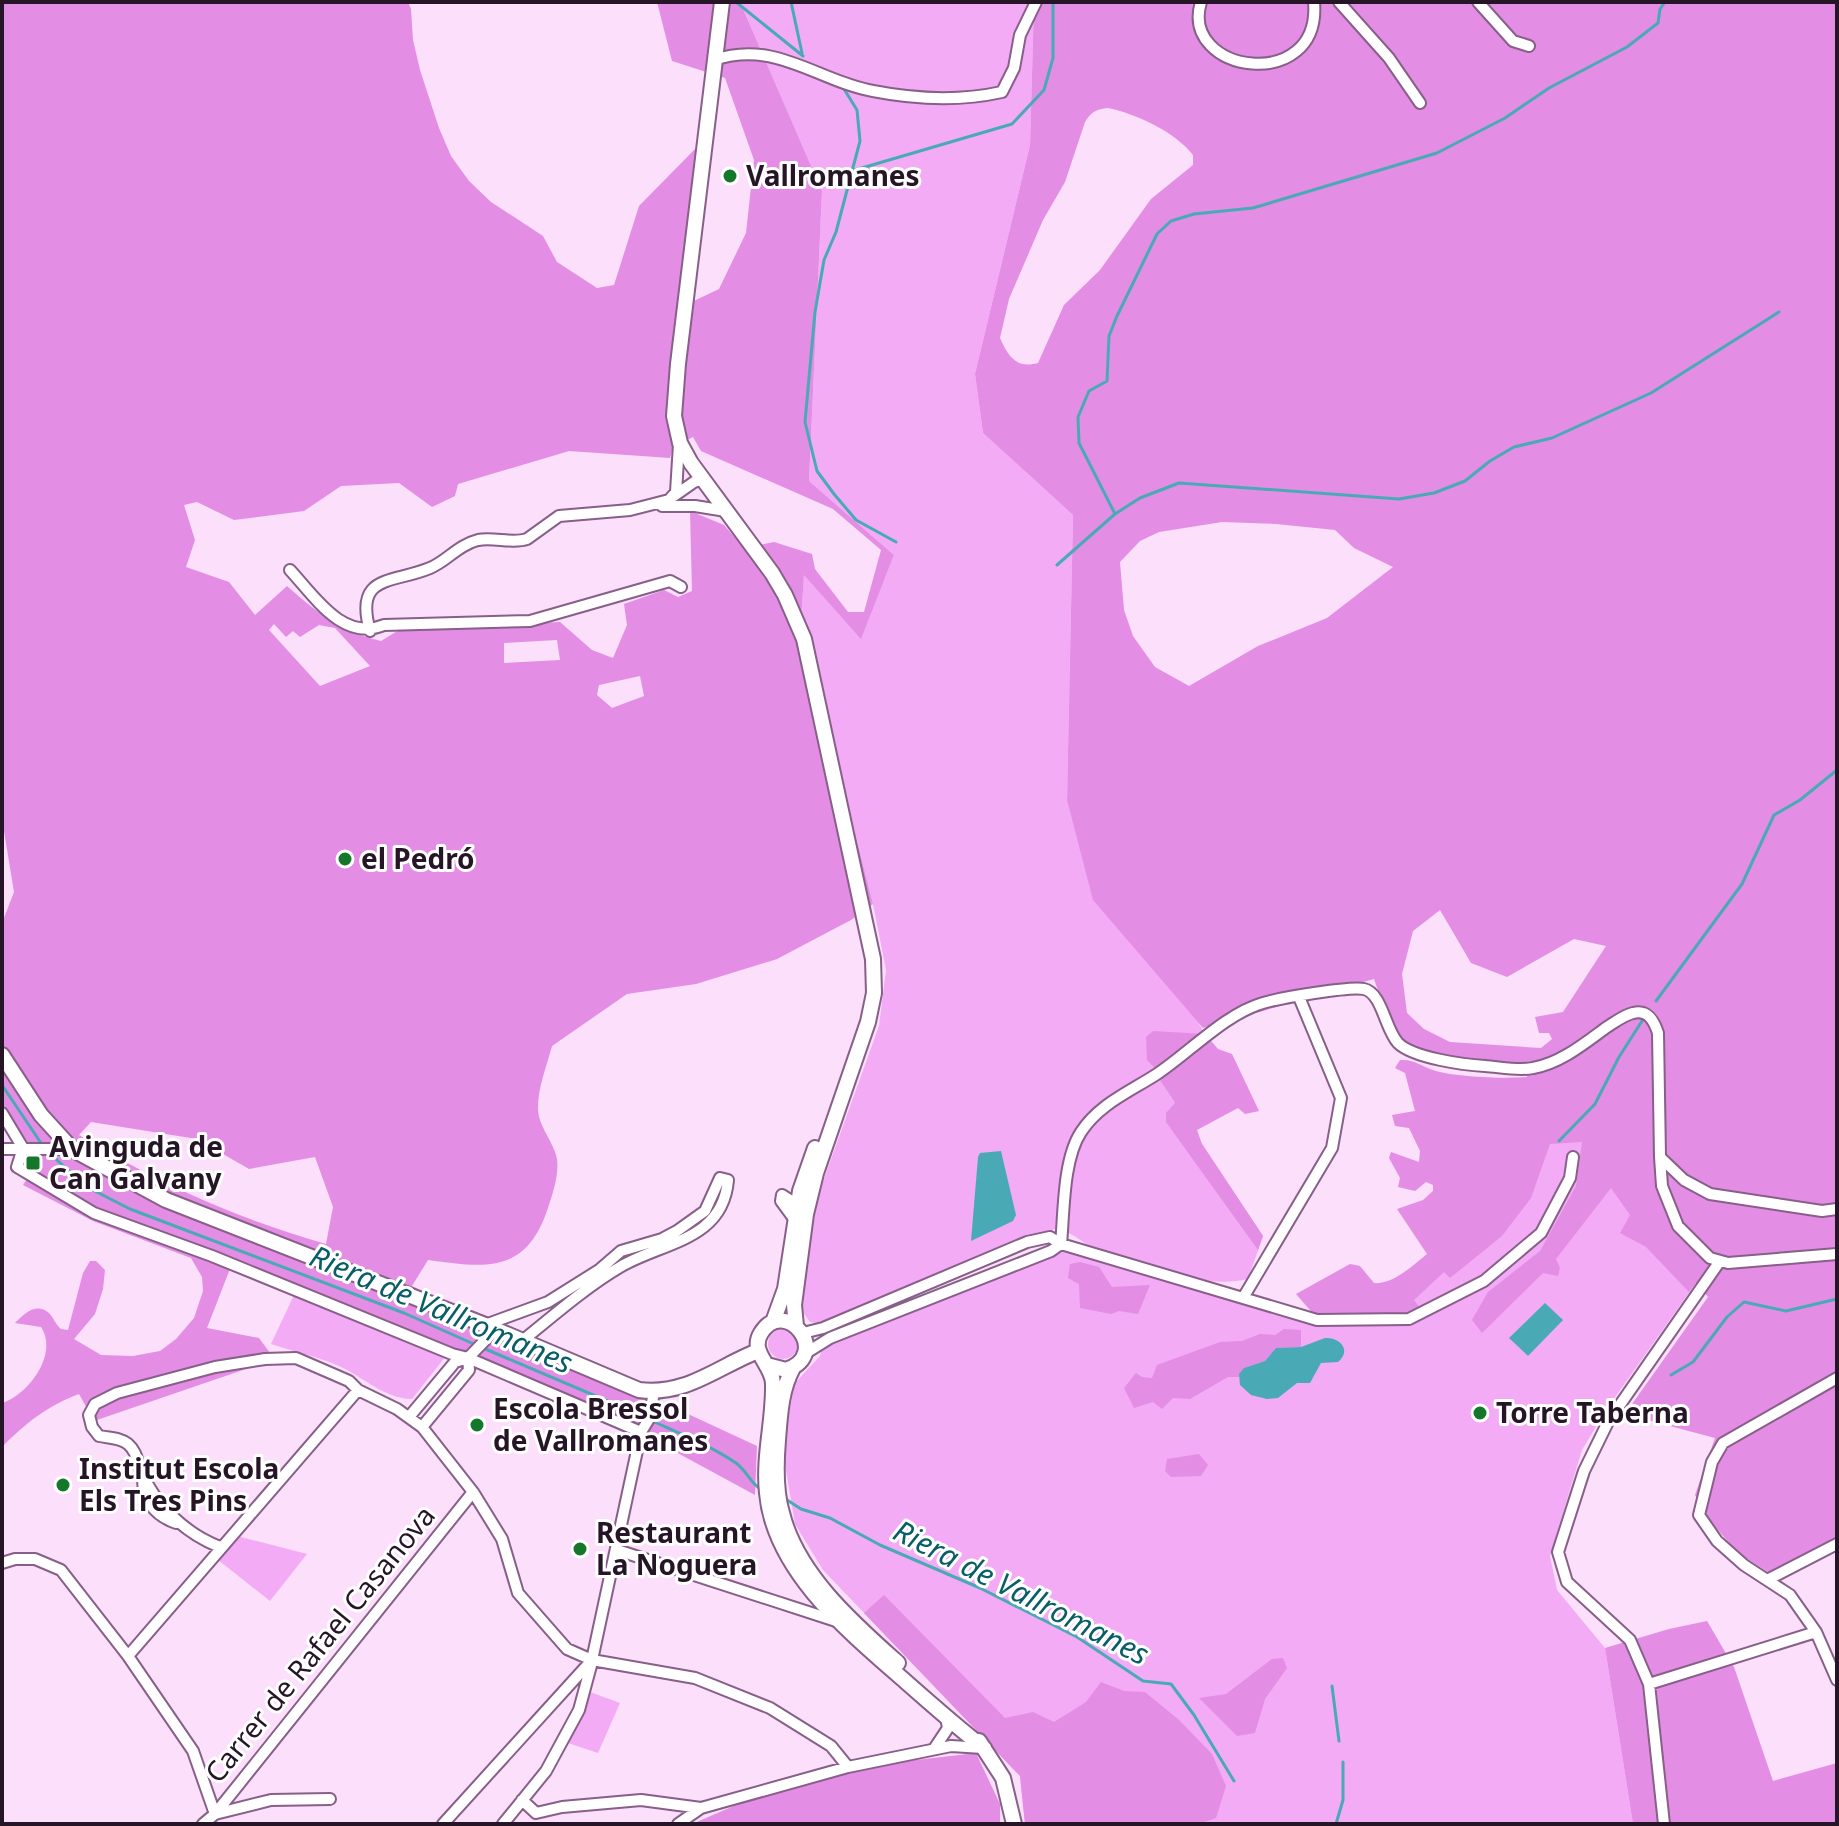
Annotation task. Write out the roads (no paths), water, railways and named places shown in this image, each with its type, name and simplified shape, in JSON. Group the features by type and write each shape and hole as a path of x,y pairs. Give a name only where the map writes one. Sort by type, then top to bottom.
{"main road":[{"path":"722,2 674,425 696,482 726,511 785,595 801,631 814,678 873,959 874,993 862,1042 800,1212 785,1289 773,1322 760,1335 758,1351 774,1385 771,1472 774,1504 771,1520 786,1553 840,1614 969,1727 1003,1778 1014,1824"},
{"path":"771,1472 782,1395 793,1368 806,1353 794,1305 803,1182 826,1120 862,1042"},
{"path":"2,1055 41,1115 72,1149 166,1200 639,1390 654,1392 685,1387 758,1351"},
{"path":"773,1322 782,1321 800,1330"},
{"path":"767,1365 780,1370 793,1368"},
{"path":"840,1614 854,1637 984,1748"}],"street":[{"path":"714,60 753,53 789,59 874,92 977,97 1002,92 1014,68 1020,35 1036,2"},
{"path":"1201,2 1199,28 1213,49 1229,58 1264,63 1284,59 1303,47 1314,25 1314,2"},
{"path":"1339,2 1389,58 1420,103"},
{"path":"1478,2 1513,41 1529,46"},
{"path":"669,500 676,492 680,443"},
{"path":"370,631 364,608 377,584 431,568 456,549 475,541 499,538 521,541 559,516 652,506 669,500 696,482"},
{"path":"696,482 691,499 701,507"},
{"path":"652,506 726,511"},
{"path":"290,570 331,615 352,627 370,631 384,625 530,621 670,581 681,587"},
{"path":"1061,1244 1071,1155 1079,1134 1092,1117 1225,1023 1261,1003 1353,987 1368,989 1375,995 1399,1044 1431,1058 1479,1066 1532,1069 1566,1056 1617,1020 1643,1012 1653,1019 1658,1033 1662,1186 1678,1226 1710,1258 1728,1263 1837,1254"},
{"path":"1243,1298 1332,1148 1341,1098 1299,997"},
{"path":"2,1113 23,1148 17,1167 94,1213 468,1358 641,1432"},
{"path":"2,1149 72,1149"},
{"path":"800,1330 823,1328 1027,1242 1050,1237 1061,1244 1317,1320 1409,1319 1484,1281 1541,1233 1570,1178 1573,1157"},
{"path":"1660,1157 1684,1180 1710,1194 1822,1211 1837,1209"},
{"path":"409,1417 455,1362 468,1358 490,1328 513,1316 564,1294 621,1251 662,1239 677,1231 705,1211 720,1178 728,1180 722,1205 691,1236 620,1267 518,1339 513,1316"},
{"path":"782,1195 797,1190 803,1182"},
{"path":"782,1195 800,1212"},
{"path":"782,1195 781,1201 800,1212"},
{"path":"806,1353 830,1338 1038,1257 1061,1244"},
{"path":"1664,1824 1649,1684 1630,1640 1567,1582 1558,1552 1584,1471 1608,1422 1720,1261"},
{"path":"539,1327 547,1351"},
{"path":"220,1547 182,1525 164,1506 143,1475 135,1452 116,1437 99,1436 92,1427 89,1415 95,1404 117,1393 215,1367 265,1359 296,1358 349,1381 358,1390 422,1427 473,1492 502,1539 518,1593 567,1649 592,1660 695,1678 770,1708 831,1746 848,1767"},
{"path":"422,1427 469,1370 468,1358"},
{"path":"1837,1378 1723,1443 1712,1462 1699,1515 1717,1541 1744,1565 1790,1595 1816,1632 1837,1680"},
{"path":"128,1656 358,1390"},
{"path":"503,1824 546,1771 579,1710 641,1432 649,1419 654,1392"},
{"name":"Carrer de Rafael Casanova","path":"203,1824 215,1814 473,1492"},
{"path":"1767,1580 1837,1544"},
{"path":"617,1550 840,1614"},
{"path":"2,1563 15,1559 35,1559 61,1570 128,1656 193,1751 215,1814 271,1800 330,1799"},
{"path":"1649,1684 1816,1632"},
{"path":"443,1824 592,1660"},
{"path":"934,1749 948,1728 946,1717"},
{"path":"678,1824 701,1808 848,1767 951,1746 984,1748"},
{"path":"522,1800 536,1813 562,1807 641,1800 701,1808"}],"water":[{"path":"1001,1151 1016,1215 1013,1221 971,1241 978,1157 980,1153"},
{"path":"1545,1303 1563,1320 1528,1356 1509,1338"},
{"path":"1325,1338 1339,1342 1344,1353 1338,1362 1321,1363 1310,1383 1297,1383 1278,1398 1267,1399 1251,1395 1240,1385 1239,1374 1244,1368 1265,1361 1276,1348 1301,1347"}],"waterway":[{"path":"736,2 803,56"},
{"path":"791,2 802,53"},
{"path":"855,170 1012,124 1044,90 1053,58 1053,2"},
{"path":"1115,514 1079,443 1078,417 1089,391 1107,381 1109,336 1157,234 1171,221 1194,214 1253,208 1437,153 1505,118 1549,88 1627,47 1658,23 1660,9 1665,2"},
{"path":"844,89 857,110 860,141 836,232 824,260 815,312 805,422 817,471 834,494 856,520 896,542"},
{"path":"1057,565 1115,514 1140,498 1179,483 1399,499 1434,493 1465,481 1514,447 1552,438 1651,393 1779,312"},
{"path":"1656,1001 1742,884 1774,815 1800,800 1837,770"},
{"path":"1559,1141 1595,1104 1642,1021"},
{"name":"Riera de Vallromanes","path":"2,1085 43,1146"},
{"name":"Riera de Vallromanes","path":"48,1152 87,1187 130,1209 404,1313 476,1345"},
{"path":"1671,1375 1693,1362 1727,1317 1744,1302 1786,1311 1837,1299"},
{"name":"Riera de Vallromanes","path":"483,1348 645,1417"},
{"name":"Riera de Vallromanes","path":"652,1421 726,1457 740,1466 762,1490"},
{"name":"Riera de Vallromanes","path":"784,1498 801,1509 830,1518 880,1545 980,1588 1077,1637 1143,1681 1171,1684 1194,1715 1234,1781"},
{"path":"1332,1686 1339,1741"},
{"path":"1336,1824 1343,1800 1343,1762"}],"place":[{"name":"Vallromanes","path":"730,176"},
{"name":"el Pedró","path":"345,859"},
{"name":"Avinguda de Can Galvany","path":"33,1163"},
{"name":"Torre Taberna","path":"1480,1413"},
{"name":"Escola Bressol de Vallromanes","path":"477,1425"},
{"name":"Institut Escola Els Tres Pins","path":"63,1485"},
{"name":"Restaurant La Noguera","path":"580,1549"}]}
